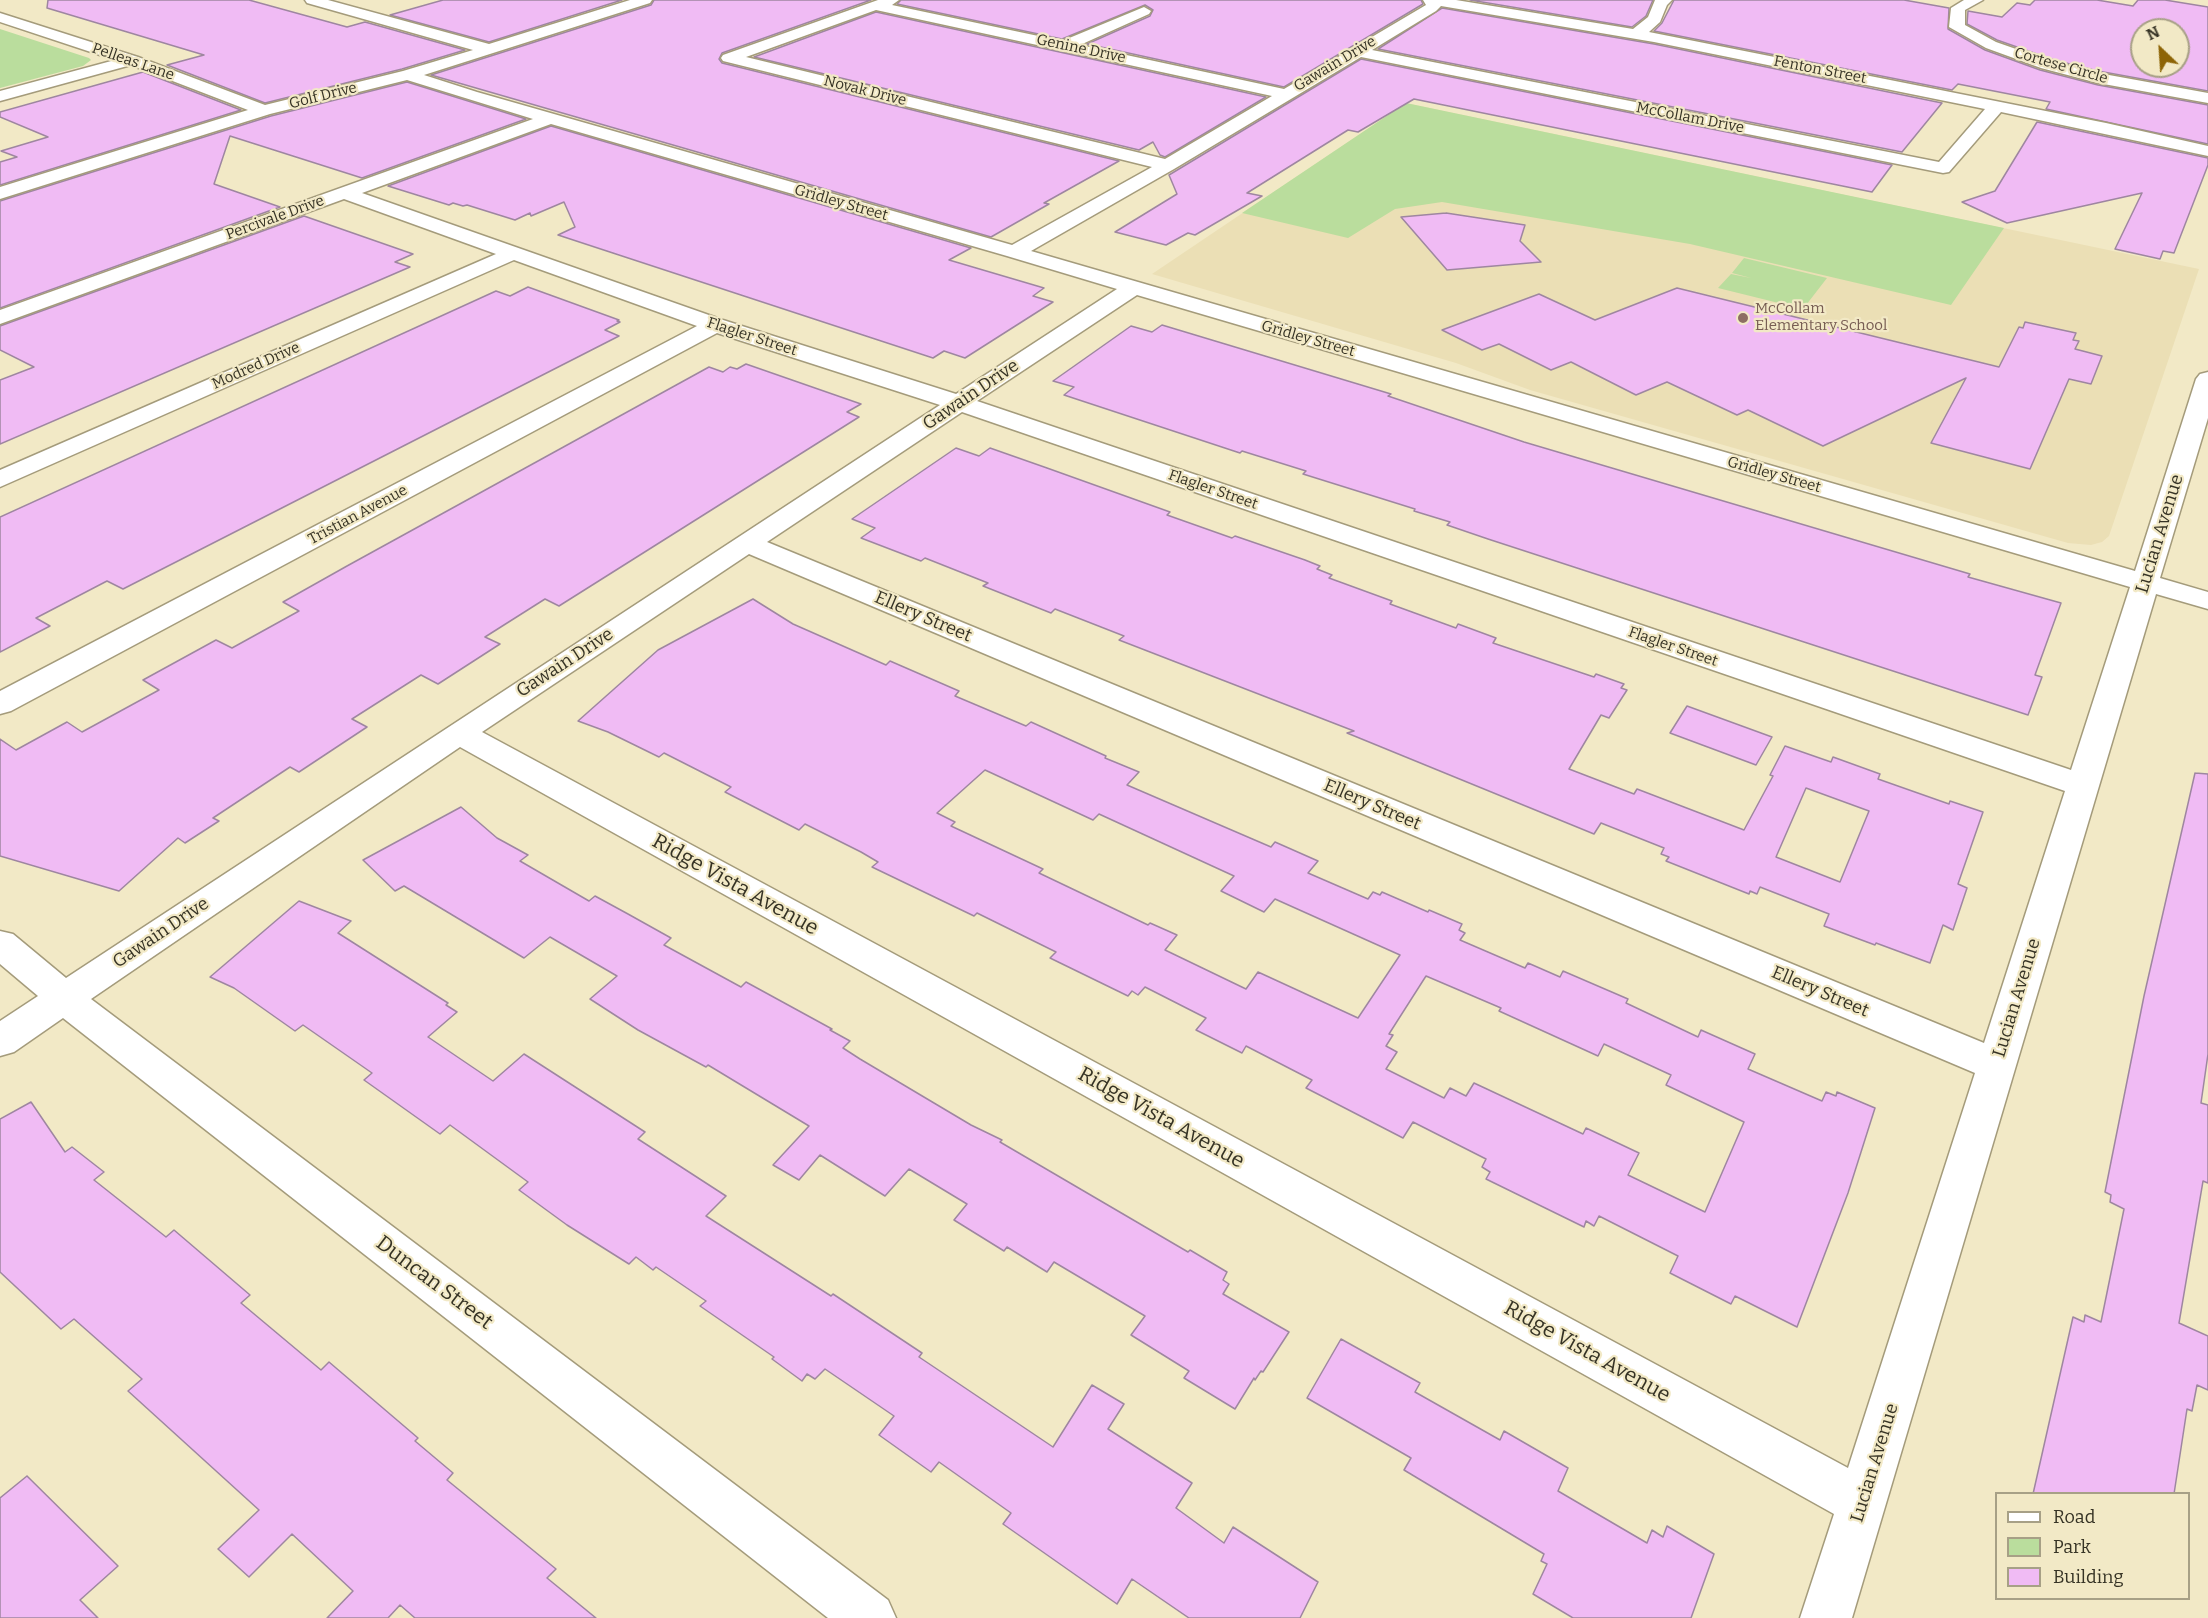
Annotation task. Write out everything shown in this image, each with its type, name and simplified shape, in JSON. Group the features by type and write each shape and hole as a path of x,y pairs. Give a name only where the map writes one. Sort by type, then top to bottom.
{"street":[{"path":"312,0 488,49"},
{"name":"Golf Drive","path":"0,193 264,110 408,75 645,0"},
{"name":"Fenton Street","path":"1435,0 1636,34 1997,106 2208,151"},
{"name":"Gawain Drive","path":"1014,252 1168,165 1431,8 1435,0"},
{"path":"1636,34 1655,19 1659,3 1665,0"},
{"name":"Cortese Circle","path":"1976,0 1958,8 1958,27 1991,45 2098,78 2208,98"},
{"name":"Genine Drive","path":"884,3 1065,46 1285,94"},
{"name":"Novak Drive","path":"884,3 729,58 1168,165"},
{"path":"357,12 384,4"},
{"path":"1065,46 1144,11"},
{"name":"Pelleas Lane","path":"0,17 132,60 264,110"},
{"name":"McCollam Drive","path":"1356,51 1943,168 1997,106"},
{"path":"0,96 132,60"},
{"name":"Gridley Street","path":"408,75 550,119 1014,252 2208,601"},
{"name":"Percivale Drive","path":"0,317 550,119"},
{"name":"Flagler Street","path":"344,193 715,325 959,403 2083,786"},
{"name":"Modred Drive","path":"0,479 512,254"},
{"name":"Gawain Drive","path":"0,1041 459,733 1133,288"},
{"name":"Tristian Avenue","path":"0,704 715,325"},
{"name":"Lucian Avenue","path":"1829,1617 1996,1065 2208,379"},
{"name":"Ellery Street","path":"747,544 1996,1065"},
{"name":"Ridge Vista Avenue","path":"459,733 1863,1503"},
{"name":"Duncan Street","path":"0,944 64,999 870,1618"}],"shaded area":[{"name":"McCollam Elementary School","path":"1406,103 2199,269 2109,536 2102,542 2091,545 2068,543 1530,390 1456,363 1152,274"}],"green space":[{"path":"0,29 91,60 83,66 0,88"},
{"path":"1406,103 2004,228 1951,305 1690,244 1442,202 1395,209 1348,238 1242,213"},
{"path":"1744,258 1827,278 1803,309 1718,288 1731,274 1751,278 1732,273"}],"building":[{"path":"48,0 249,0 347,27 365,22 465,50 402,69 265,103 167,65 204,55 47,8"},
{"path":"443,0 622,0 489,42 390,15"},
{"path":"654,0 871,0 722,53 719,59 722,63 1119,161 1044,203 1049,204 991,237 431,75 651,5"},
{"path":"901,0 1421,0 1423,4 1284,87 1087,44 1150,16 1153,10 1145,5 1062,39 897,4"},
{"path":"1470,0 1653,0 1646,16 1632,27"},
{"path":"1674,0 1904,0 1949,8 1948,29 1985,50 2040,70 2098,85 2208,105 2208,144 2046,109 2050,102 1958,84 1952,90 1654,31 1662,23"},
{"path":"2035,0 2097,0 2133,6 2138,0 2165,0 2208,7 2208,91 2136,78 2190,78 2190,18 2130,18 2130,77 2054,60 1997,40 1967,24 1968,11 2002,17 2017,3 2030,5"},
{"path":"1442,8 1654,44 1942,103 1902,152 1378,49"},
{"path":"876,12 1266,97 1165,157 1160,155 1153,142 1139,150 754,57"},
{"path":"1361,59 1892,165 1872,192 1414,99 1358,132 1348,130 1247,193 1262,196 1195,235 1188,233 1166,245 1115,232 1177,194 1169,175"},
{"path":"143,72 241,110 0,185 0,162 17,157 1,151 48,137 0,117 0,112"},
{"path":"407,82 526,119 362,178 230,136 214,184 280,207 0,308 0,201 271,116"},
{"path":"2037,122 2208,158 2208,165 2174,253 2163,251 2160,259 2115,249 2142,193 2007,223 1962,202 1995,191"},
{"path":"551,126 971,248 949,260 1044,288 1033,296 1053,302 965,358 944,351 933,358 558,235 575,227 564,202 515,220 467,205 453,203 449,205 388,186"},
{"path":"1446,213 1525,225 1520,241 1541,262 1447,270 1401,217"},
{"path":"304,216 413,254 395,262 410,267 0,444 0,380 34,367 0,350 0,326"},
{"path":"528,287 619,320 617,321 620,322 605,330 619,336 123,589 107,581 36,618 50,626 0,652 0,517 496,291 510,296"},
{"path":"1677,288 1999,367 2019,327 2023,328 2025,322 2076,333 2073,340 2079,341 2075,349 2102,356 2091,384 2069,379 2030,469 1931,443 1966,378 1823,446 1748,410 1737,415 1667,382 1636,395 1571,362 1551,370 1499,344 1482,350 1442,330 1539,294 1595,320"},
{"path":"1162,325 1391,394 1388,396 1524,442 1970,574 1968,577 2061,603 2035,675 2042,677 2028,715 1488,539 1447,525 1450,522 1414,511 1415,509 1303,474 1306,471 1242,451 1240,453 1064,395 1074,387 1053,381 1131,326 1152,332"},
{"path":"746,364 861,404 847,412 859,417 559,606 545,599 485,637 500,644 438,684 421,675 352,719 367,727 299,772 290,767 213,818 219,821 185,843 178,838 119,891 0,856 0,739 16,750 67,722 82,732 159,690 143,680 216,640 232,648 299,611 283,602 347,566 709,367 723,372 730,367 737,369"},
{"path":"956,448 979,456 990,448 1170,512 1167,515 1305,560 1320,566 1317,569 1332,575 1329,578 1392,601 1390,604 1456,628 1458,624 1496,638 1493,643 1594,677 1596,674 1624,684 1621,688 1627,690 1609,718 1601,715 1569,769 1634,794 1637,789 1744,830 1773,776 1770,775 1785,746 1831,762 1833,757 1880,774 1878,779 1949,804 1950,801 1983,812 1958,884 1967,888 1953,930 1943,925 1930,963 1824,926 1829,914 1760,887 1757,894 1750,891 1749,894 1666,861 1669,857 1661,854 1664,848 1601,823 1594,834 1347,733 1354,731 1119,640 1124,636 1055,609 1051,613 983,586 988,583 925,558 921,561 861,538 875,528 852,519","holes":["1806,788 1869,811 1840,882 1776,857"]},
{"path":"753,599 793,624 886,665 890,661 959,691 955,696 1026,726 1031,722 1139,772 1127,785 1271,847 1275,842 1318,861 1308,873 1368,899 1373,892 1380,895 1382,892 1428,912 1429,910 1462,924 1459,930 1465,933 1460,940 1525,968 1528,963 1560,977 1563,971 1628,999 1626,1003 1698,1037 1701,1030 1755,1054 1748,1069 1822,1101 1826,1092 1836,1096 1837,1092 1875,1108 1848,1193 1797,1327 1735,1296 1731,1304 1670,1273 1678,1256 1599,1216 1594,1226 1586,1221 1584,1227 1486,1179 1490,1172 1482,1167 1486,1159 1413,1122 1403,1138 1306,1088 1312,1080 1246,1046 1242,1053 1196,1030 1206,1018 1145,987 1138,995 1132,991 1128,996 1050,958 1056,952 977,913 974,916 872,867 878,862 861,852 805,824 799,830 725,792 731,787 664,753 659,757 608,732 578,721 658,650","holes":["985,770 1093,820 1099,814 1234,876 1221,891 1264,912 1275,899 1400,955 1358,1018 1258,972 1246,989 1165,950 1177,935 1150,923 1148,925 1039,873 1043,869 951,826 955,822 937,813","1426,976 1501,1008 1499,1011 1598,1056 1604,1044 1671,1075 1666,1085 1744,1122 1705,1212 1628,1175 1639,1153 1586,1128 1583,1134 1474,1083 1466,1096 1450,1088 1444,1098 1386,1069 1397,1052 1386,1046 1393,1035 1389,1034"]},
{"path":"1687,706 1772,737 1756,765 1670,733"},
{"path":"2195,773 2208,774 2208,1054 2201,1103 2208,1105 2208,1183 2203,1181 2179,1323 2208,1336 2208,1390 2197,1385 2192,1411 2187,1409 2174,1492 2033,1492 2073,1317 2084,1322 2085,1315 2101,1322 2124,1209 2110,1202 2111,1195 2105,1192 2144,996"},
{"path":"461,807 497,838 528,855 520,861 589,901 595,896 671,938 664,945 741,987 746,982 832,1029 830,1030 850,1041 843,1048 860,1059 971,1125 1002,1140 1000,1142 1188,1252 1190,1250 1227,1272 1223,1280 1229,1284 1223,1294 1289,1332 1263,1372 1261,1371 1255,1380 1254,1378 1235,1409 1184,1378 1189,1371 1131,1335 1145,1316 1054,1262 1047,1272 1007,1247 1004,1251 954,1220 967,1204 909,1169 885,1196 820,1155 799,1180 773,1165 809,1126 708,1065 706,1067 638,1030 590,999 617,976 550,937 524,958 404,886 395,891 363,860"},
{"path":"299,901 351,921 338,933 448,1003 446,1005 457,1012 428,1037 493,1081 524,1054 645,1132 638,1139 726,1196 706,1216 831,1296 833,1294 922,1353 919,1357 1053,1447 1092,1385 1124,1404 1108,1429 1192,1483 1176,1508 1224,1543 1233,1527 1318,1582 1300,1618 1189,1618 1132,1579 1117,1604 1003,1524 1011,1513 939,1462 931,1472 879,1435 894,1416 825,1369 815,1379 807,1374 802,1381 772,1359 774,1357 700,1306 706,1301 656,1267 653,1270 636,1257 629,1264 567,1225 519,1190 528,1182 450,1125 440,1134 364,1080 372,1073 303,1025 295,1031 234,988 210,977"},
{"path":"31,1102 65,1152 72,1147 104,1172 94,1180 166,1237 174,1230 250,1295 241,1303 321,1370 329,1362 418,1438 415,1441 453,1473 447,1480 556,1569 547,1578 596,1618 415,1618 400,1605 388,1618 327,1618 353,1591 292,1534 249,1577 218,1549 259,1510 128,1391 142,1379 74,1319 61,1329 0,1272 0,1119"},
{"path":"1341,1339 1420,1383 1415,1392 1500,1440 1504,1431 1568,1468 1558,1491 1647,1543 1652,1530 1663,1537 1667,1526 1714,1554 1691,1618 1573,1618 1533,1594 1547,1564 1541,1561 1544,1554 1404,1470 1411,1458 1307,1398"},
{"path":"27,1476 118,1566 80,1600 98,1618 0,1618 0,1498"}],"place":[{"name":"McCollam Elementary School","path":"1743,318"}]}
